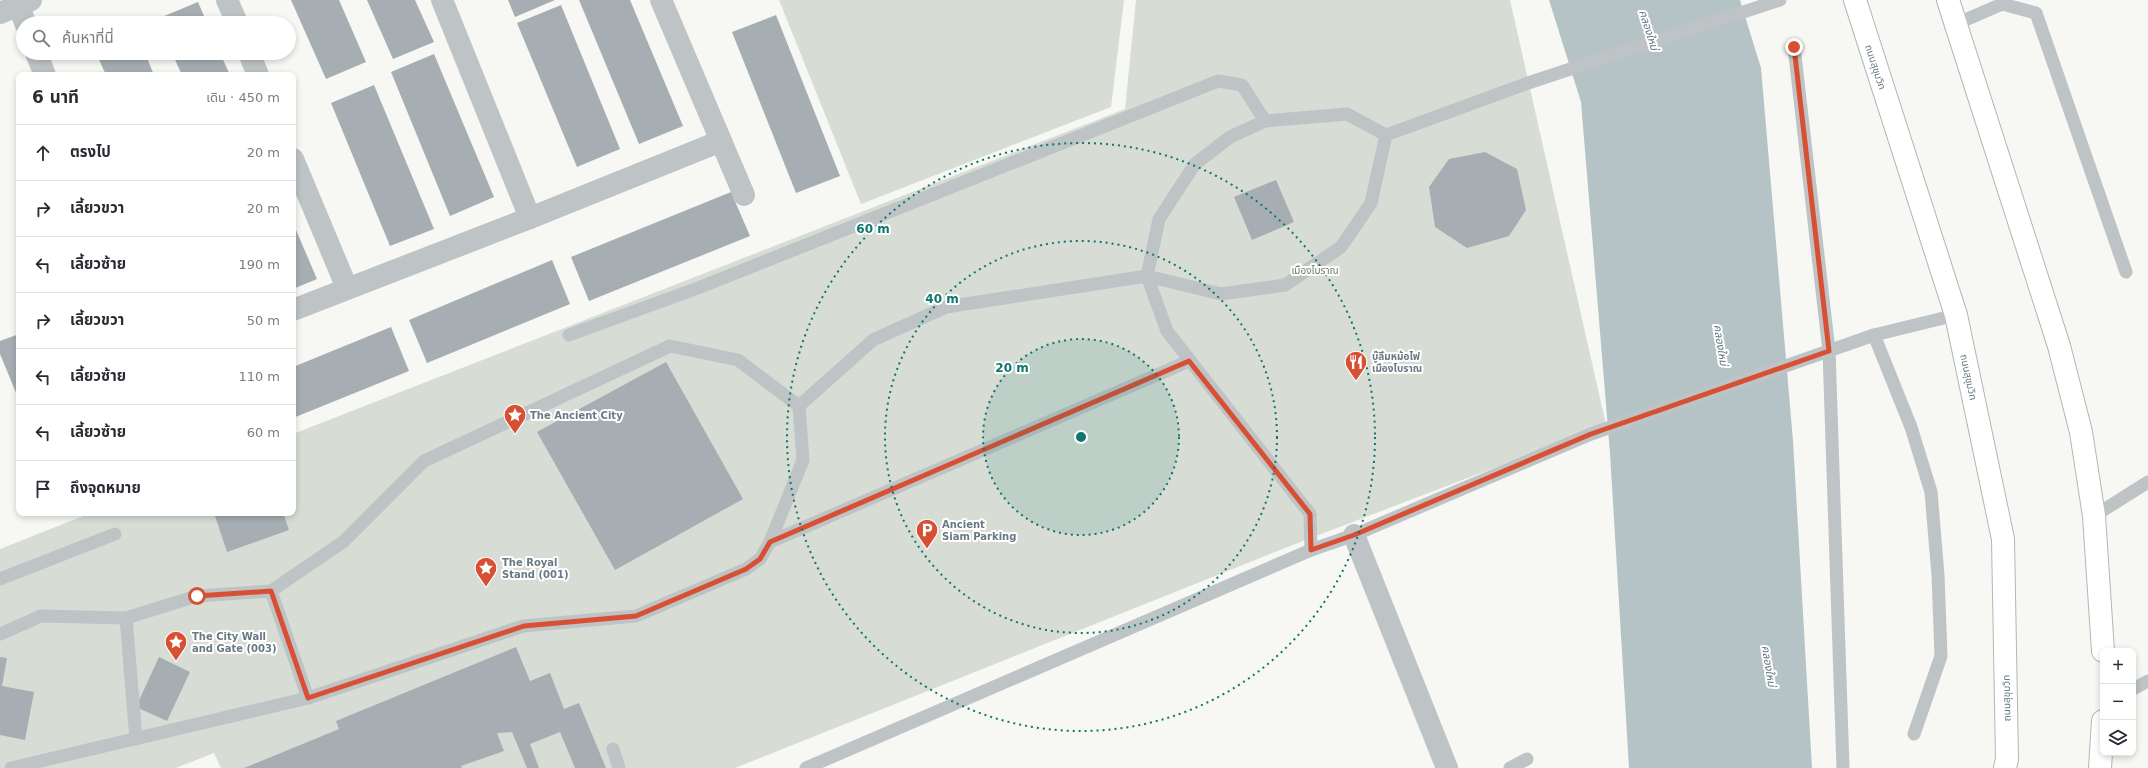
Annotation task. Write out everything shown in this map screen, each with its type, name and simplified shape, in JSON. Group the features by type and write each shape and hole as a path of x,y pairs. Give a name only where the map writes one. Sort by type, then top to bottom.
{"highway":[{"name":"ถนนสุขุมวิท","path":"1855,0 1956,315 2002,538 2007,759 2005,768"},
{"path":"1948,0 2059,346 2081,432 2094,516 2103,648"},
{"path":"2100,768 2101,756"}],"street":[{"path":"228,0 234,16"},
{"path":"442,0 530,218"},
{"path":"661,0 744,195"},
{"path":"39,60 44,72"},
{"path":"252,60 257,72"},
{"path":"296,309 346,288 530,218 721,141"},
{"path":"296,166 346,288"},
{"path":"1354,535 1447,768"}],"lane":[{"path":"1311,550 1310,514 1167,331 1147,276 1159,220 1196,164 1230,137 1265,121 1347,114 1386,134 1528,82 1780,0"},
{"path":"1956,24 2002,4 2036,13 2126,272"},
{"path":"1794,47 1829,351 1843,768"},
{"path":"569,335 698,288 1218,81 1242,85 1265,121"},
{"path":"799,406 873,340 946,307 1147,276 1221,294 1285,285 1341,247 1371,203 1386,134"},
{"path":"806,768 1311,550 1354,535 1591,434 1874,335 1956,315"},
{"path":"1874,335 1911,427 1931,492 1938,575 1941,656 1914,734"},
{"path":"0,634 41,616 126,618 197,596 271,591 343,542 424,460 670,346 738,360 799,406 803,460 770,542 760,559 746,569 636,616 524,626 308,698 11,768"},
{"path":"770,542 1189,361"},
{"path":"2094,516 2148,482"},
{"path":"0,579 116,534"},
{"path":"271,591 308,698"},
{"path":"126,618 136,739"},
{"path":"2136,687 2148,681"},
{"path":"613,749 619,768"},
{"path":"1510,768 1527,759"}],"green space":[{"path":"779,0 1124,0 1111,107 861,204"},
{"name":"เมืองโบราณ","path":"1136,0 1510,0 1606,425 1290,546 735,768 221,768 214,753 176,768 0,768 0,549 83,516 296,516 296,433 1125,109"}],"water":[{"name":"คลองใหม่","path":"1549,0 1740,0 1761,68 1793,441 1812,768 1629,768 1610,453 1581,102"}],"building":[{"path":"291,0 339,0 366,62 326,79"},
{"path":"367,0 415,0 434,42 393,59"},
{"path":"508,0 555,0 515,17"},
{"path":"579,0 630,0 683,126 639,144"},
{"path":"198,2 204,16 164,16"},
{"path":"561,5 620,149 577,167 517,23"},
{"path":"776,15 840,176 796,193 732,32"},
{"path":"434,54 494,197 450,216 391,72"},
{"path":"99,60 148,60 153,72 105,72"},
{"path":"175,60 223,60 229,72 181,72"},
{"path":"374,85 434,229 390,246 331,103"},
{"path":"1485,152 1517,169 1526,210 1509,236 1467,248 1435,227 1429,187 1449,159"},
{"path":"1276,180 1294,222 1252,240 1234,197"},
{"path":"731,192 750,236 589,301 571,257"},
{"path":"296,230 317,279 296,288"},
{"path":"552,260 570,304 427,363 409,320"},
{"path":"391,327 409,371 296,417 296,366"},
{"path":"16,335 16,393 0,354 0,341"},
{"path":"666,362 743,499 615,570 537,432"},
{"path":"215,516 284,516 289,530 227,552"},
{"path":"516,647 530,681 550,673 564,709 579,703 606,768 575,768 560,732 530,744 539,768 527,768 512,732 497,733 504,751 461,766 462,768 244,768 339,729 336,721"},
{"path":"0,657 7,658 2,686 34,692 25,740 0,735"},
{"path":"159,657 190,672 167,721 136,707"}],"place":[{"name":"บู๊ลิ้มหม้อไฟ เมืองโบราณ","path":"1356,382"},
{"name":"The Ancient City","path":"515,434"},
{"name":"Ancient Siam Parking","path":"927,550"},
{"name":"The Royal Stand (001)","path":"486,588"},
{"name":"The City Wall and Gate (003)","path":"176,662"}],"route":[{"path":"197,596 271,591 308,698 524,626 636,616 746,569 760,559 770,542 1189,361 1310,514 1311,550 1354,535 1591,434 1829,351 1794,47"}]}
